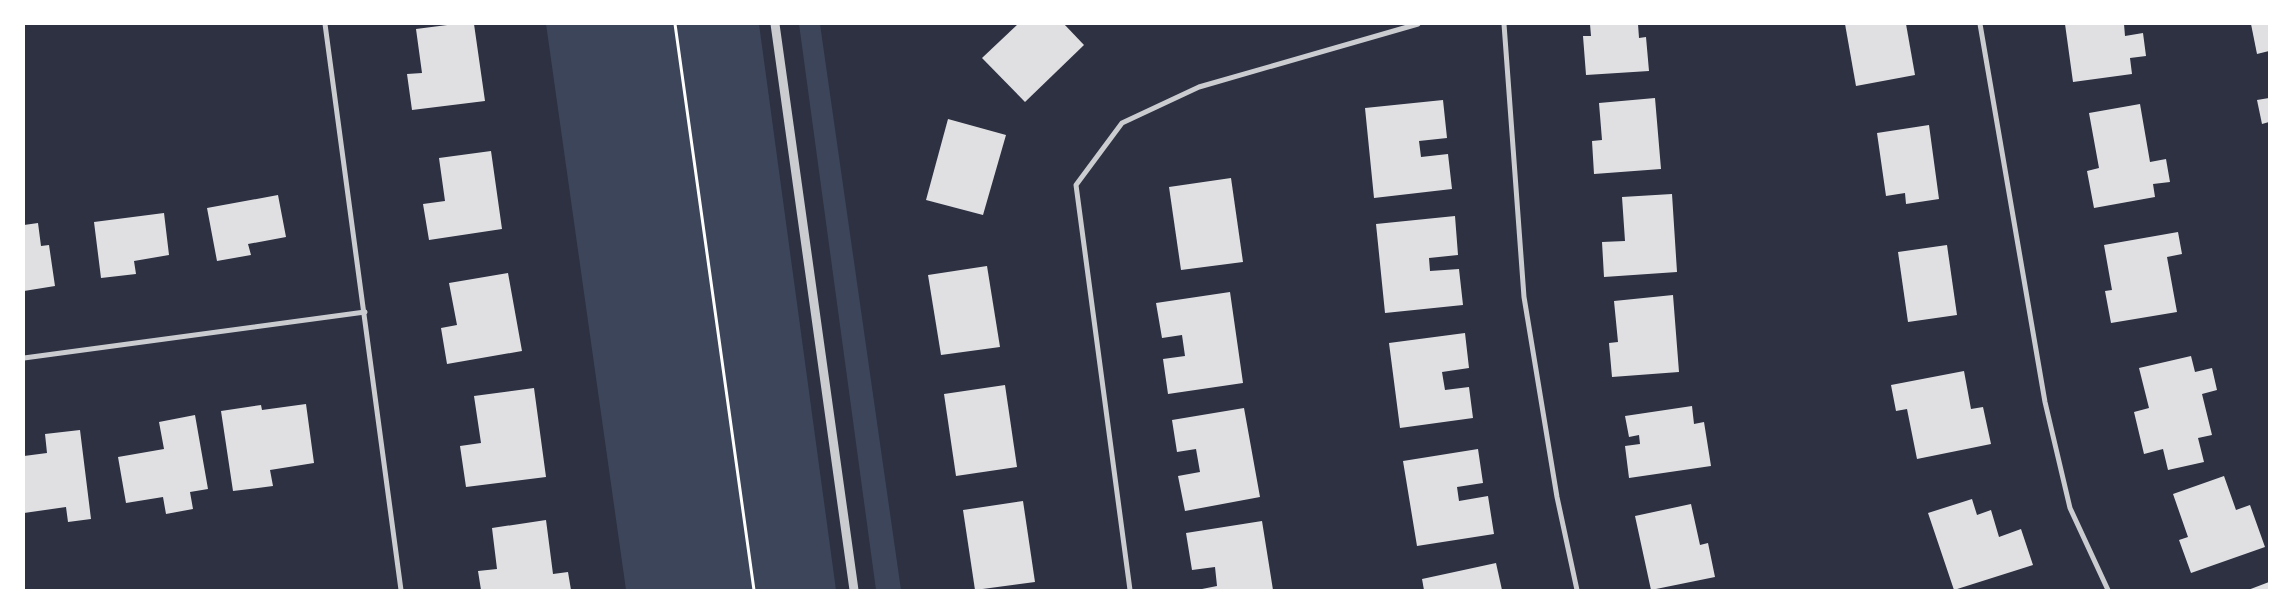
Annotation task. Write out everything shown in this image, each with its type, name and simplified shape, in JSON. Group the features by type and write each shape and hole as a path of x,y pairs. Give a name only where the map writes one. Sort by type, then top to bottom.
{"street":[{"path":"325,24 402,590"},
{"path":"775,24 854,590"},
{"path":"1130,590 1076,185 1122,123 1199,87 1418,24"},
{"path":"1504,24 1524,297 1557,498 1576,590"},
{"path":"1980,24 2045,402 2070,508 2108,590"},
{"path":"24,358 365,312"}],"path":[{"path":"675,24 754,590"}],"shaded area":[{"path":"546,24 759,24 836,590 626,590"},
{"path":"799,24 820,24 901,590 876,590"}],"building":[{"path":"455,24 474,24 485,101 412,110 407,74 422,73 416,29"},
{"path":"1018,24 1064,24 1084,45 1025,102 982,58"},
{"path":"1590,24 1638,24 1639,38 1646,37 1649,71 1586,75 1583,36 1591,36"},
{"path":"1845,24 1906,24 1915,75 1856,86"},
{"path":"2065,24 2124,24 2125,36 2143,33 2146,56 2130,58 2132,74 2073,82"},
{"path":"2251,24 2269,24 2269,51 2257,54"},
{"path":"1655,98 1661,169 1594,174 1592,141 1602,140 1599,103"},
{"path":"2269,98 2269,122 2262,124 2257,100"},
{"path":"1443,100 1447,138 1419,141 1421,157 1448,154 1452,189 1374,198 1365,108"},
{"path":"2140,104 2150,162 2166,159 2170,182 2153,184 2155,197 2094,208 2087,171 2099,168 2089,113"},
{"path":"948,119 1006,135 983,215 926,200"},
{"path":"1929,125 1939,199 1906,204 1905,193 1886,196 1877,133"},
{"path":"491,151 502,229 429,240 423,204 445,201 439,158"},
{"path":"1231,178 1243,262 1181,270 1169,187"},
{"path":"1672,194 1677,272 1604,277 1602,242 1625,241 1622,197"},
{"path":"278,195 286,237 248,244 251,255 217,261 207,208"},
{"path":"164,213 169,255 134,261 136,274 101,278 94,222"},
{"path":"1455,216 1458,255 1429,258 1430,271 1459,269 1463,305 1385,313 1376,224"},
{"path":"38,223 41,246 49,245 55,286 24,291 24,225"},
{"path":"2178,232 2182,254 2167,257 2177,312 2111,323 2105,291 2112,290 2104,245"},
{"path":"1947,245 1957,315 1908,322 1898,252"},
{"path":"987,266 1000,347 941,355 928,275"},
{"path":"508,273 522,351 447,364 441,328 457,325 449,283"},
{"path":"1230,292 1243,383 1168,394 1163,359 1185,356 1182,335 1162,338 1156,303"},
{"path":"1673,295 1679,372 1612,377 1609,343 1618,342 1614,301"},
{"path":"1465,333 1469,368 1442,372 1445,390 1469,387 1473,418 1400,428 1389,343"},
{"path":"2191,356 2195,372 2212,368 2217,390 2202,394 2212,435 2198,438 2204,462 2168,470 2163,449 2144,454 2134,412 2149,408 2139,368"},
{"path":"1964,371 1971,409 1983,407 1991,444 1917,459 1907,409 1896,411 1891,385"},
{"path":"1005,385 1017,467 956,476 944,394"},
{"path":"534,388 546,477 466,487 460,446 481,443 474,396"},
{"path":"306,404 314,463 270,470 273,486 233,491 221,411 261,405 262,410"},
{"path":"1692,406 1694,424 1704,422 1711,466 1629,478 1625,446 1640,444 1639,435 1629,437 1625,416"},
{"path":"1244,408 1260,497 1185,511 1178,476 1200,472 1196,449 1177,452 1172,420"},
{"path":"195,415 208,489 190,492 193,509 166,514 163,497 126,503 118,457 164,449 159,422"},
{"path":"80,430 91,519 68,522 66,507 24,513 24,456 47,453 45,434"},
{"path":"1478,449 1483,483 1457,487 1459,501 1488,496 1494,534 1417,546 1403,461"},
{"path":"2224,476 2236,510 2250,505 2265,547 2191,573 2179,540 2188,537 2173,494"},
{"path":"1972,499 1977,515 1991,510 1999,537 2021,529 2033,565 1954,590 1928,513"},
{"path":"1023,501 1035,582 975,590 963,510"},
{"path":"1691,504 1700,545 1708,543 1715,577 1651,590 1635,516"},
{"path":"546,520 553,574 568,572 571,590 481,590 478,571 497,569 492,528"},
{"path":"1262,521 1273,590 1197,590 1217,586 1215,567 1192,570 1186,533"},
{"path":"1496,563 1502,590 1424,590 1422,579"},
{"path":"2269,582 2269,590 2248,590"}]}
